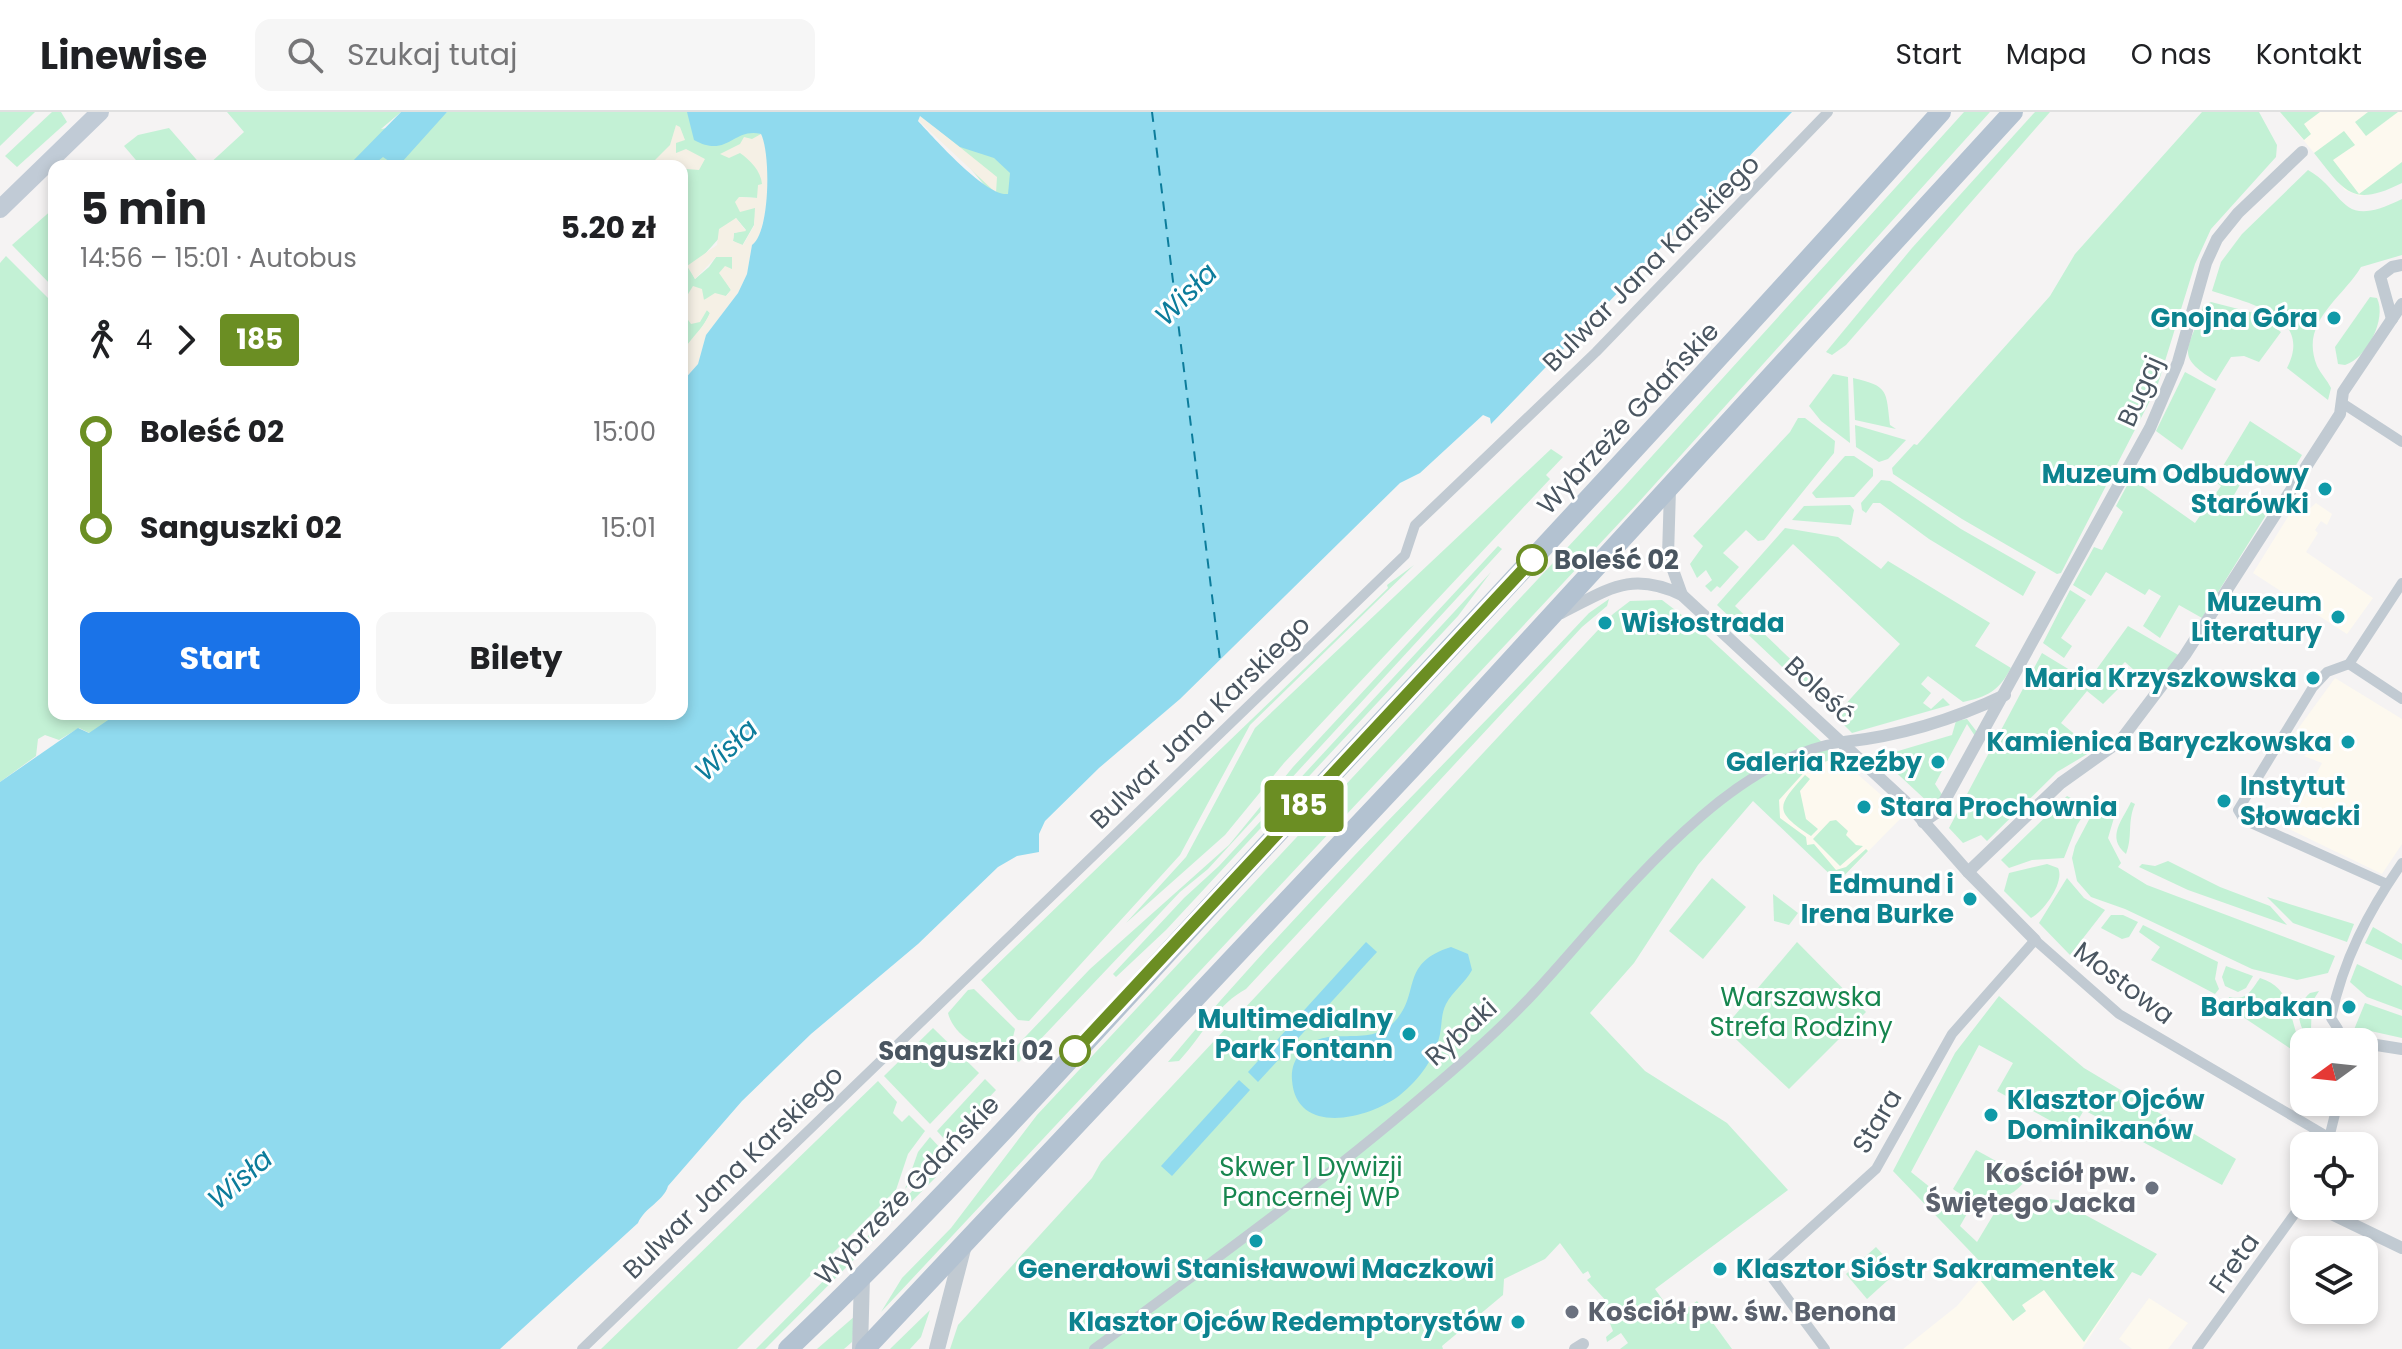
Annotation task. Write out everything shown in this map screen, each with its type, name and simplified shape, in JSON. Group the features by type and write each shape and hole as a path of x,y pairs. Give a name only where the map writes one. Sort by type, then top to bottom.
{"main road":[{"path":"51,160 100,112"},
{"name":"Wybrzeże Gdańskie","path":"788,1349 862,1276 1728,349 1941,112"},
{"path":"862,1349 963,1249 1551,618 2013,112"},
{"path":"0,209 48,162"}],"street":[{"name":"Bulwar Jana Karskiego","path":"582,1349 1405,555 1415,525 1596,352 1828,112"},
{"name":"Bugaj","path":"1923,822 1939,811 2150,428 2178,362 2206,263 2217,239 2238,213 2302,152"},
{"path":"2392,319 2379,284 2380,276 2392,267 2402,265"},
{"path":"1968,872 2061,783 2120,741 2158,694 2340,414 2343,392 2402,304"},
{"path":"2342,403 2402,442"},
{"name":"Boleść","path":"1670,489 1668,556 1682,595"},
{"name":"Boleść","path":"1551,618 1621,583 1659,584 1682,595 1844,742 1923,822"},
{"path":"2387,884 2244,820 2238,810 2313,687 2327,672 2349,664 2402,583"},
{"path":"2349,664 2402,699"},
{"path":"1844,742 1891,734 1966,712 2005,695"},
{"name":"Rybaki","path":"1094,1349 1425,1094 1512,1016 1662,853 1725,799 1748,781 1790,759 1823,745 1844,742"},
{"name":"Mostowa","path":"1923,822 2035,940 2119,1014 2312,1132"},
{"path":"2337,1028 2331,1018 2338,982 2367,916 2402,863"},
{"name":"Stara","path":"1825,1349 1773,1279 1772,1263 1876,1169 1952,1034 2035,940"},
{"path":"2378,1045 2402,1049"},
{"name":"Freta","path":"2197,1349 2290,1220"},
{"path":"2344,1220 2402,1248"},
{"path":"937,1349 963,1249"},
{"path":"862,1276 862,1349"}],"shaded area":[{"path":"2280,112 2402,112 2402,183 2360,196 2345,190"},
{"path":"2316,503 2332,514 2327,525 2321,521 2315,530 2318,533 2306,552 2373,598 2347,634 2253,573 2296,504 2307,511"},
{"path":"2335,678 2402,719 2402,844 2382,874 2287,828 2322,763 2304,756 2307,753 2289,741"},
{"path":"1838,757 1904,815 1838,882 1754,800 1788,775"},
{"path":"1988,1270 2132,1272 2082,1349 1903,1349 1957,1306"},
{"path":"2149,1298 2188,1323 2168,1349 2132,1349 2119,1339"}],"green space":[{"path":"0,112 35,112 0,146"},
{"path":"52,112 61,112 67,122 17,167 5,156"},
{"path":"227,112 401,112 381,129 437,120 447,112 693,112 761,134 769,170 758,198 739,197 756,208 754,225 742,246 733,241 734,233 746,230 736,218 692,273 695,279 716,257 732,257 733,270 723,277 731,290 726,296 703,300 702,295 688,301 688,160 672,160 666,151 656,160 214,160 244,132"},
{"path":"923,112 1013,169 1016,190 997,200"},
{"path":"1964,112 1990,112 1637,504 881,1312 902,1278 951,1228 1037,1115 1623,488"},
{"path":"2035,112 2050,112 1846,345 1832,355 1826,352 1912,248"},
{"path":"2202,112 2259,112 2277,145 2276,157 2211,229 2195,264 2157,387 2061,573 2057,574 1962,519 1893,474 1892,468 1914,444 1917,445 2050,296 2075,254"},
{"path":"2280,112 2320,112 2304,124 2311,134 2304,140"},
{"path":"2368,112 2398,112 2366,136 2355,122"},
{"path":"169,128 197,160 136,160 124,146 138,135"},
{"path":"2344,131 2355,145 2333,160 2359,194 2402,162 2402,183 2360,195 2342,186 2314,153"},
{"path":"2308,170 2355,210 2381,208 2402,199 2402,255 2361,267 2318,324 2313,350 2317,366 2331,388 2328,400 2287,368 2293,350 2292,336 2285,324 2259,307 2212,291 2221,262 2242,234"},
{"path":"48,213 48,282 12,245"},
{"path":"6,256 48,298 48,720 114,720 98,737 79,728 59,740 45,735 38,739 36,756 0,782 0,263"},
{"path":"2370,297 2377,298 2379,307 2373,337 2361,355 2345,365 2338,364 2335,347"},
{"path":"2211,302 2254,313 2281,332 2259,362 2244,356 2231,357 2216,381 2194,364 2188,350 2203,306"},
{"path":"707,310 710,313 688,344 688,317"},
{"path":"2185,372 2216,389 2182,450 2156,431"},
{"path":"1833,374 1848,377 1850,443 1821,421 1809,406"},
{"path":"1853,378 1873,384 1884,392 1890,425 1896,429 1855,420"},
{"path":"1798,418 1805,418 1835,441 1834,453 1764,540 1758,541 1746,530 1723,553 1739,567 1720,588 1717,586 1711,592 1705,586 1712,580 1706,570 1697,578 1690,564 1703,546 1693,536 1790,432"},
{"path":"2250,421 2302,455 2285,484 2252,464 2234,495 2266,515 2202,618 2179,605 2160,638 2143,626 2161,596 2149,589 2145,595 2106,572 2091,596 2073,585 2094,547 2102,550 2123,512 2116,506 2131,478 2195,523 2221,486 2214,481"},
{"path":"1855,425 1906,440 1888,459 1879,462 1856,447"},
{"path":"1551,449 1563,457 1546,475 1550,479 1284,763 1225,835 1126,923 1186,857 1255,728"},
{"path":"1845,456 1854,456 1873,469 1873,476 1854,497 1816,498 1812,493"},
{"path":"1881,480 1890,481 1961,529 2036,572 2023,596 1929,539 1880,503 1873,503 1866,513 1862,510 1861,503"},
{"path":"1850,505 1854,510 1851,525 1792,520 1804,506"},
{"path":"1785,528 1838,537 1881,569 1888,561 1990,623 1975,646 2011,668 2002,682 1992,692 1963,702 1928,676 1921,684 1931,693 1923,703 1931,709 1943,698 1950,705 1852,733 1832,713 1837,703 1843,707 1900,644 1793,544 1735,606 1827,694 1816,699 1717,605"},
{"path":"1498,546 1502,549 1208,869 1180,892 1019,1062 1007,1056 1090,969 1229,845 1293,767"},
{"path":"1414,565 1250,725 1180,855 1029,1021 1018,1020 981,980 1388,588 1387,585"},
{"path":"1491,572 1458,616 1166,930 1116,977 1113,974 1184,898 1219,866"},
{"path":"2070,590 2086,600 2061,638 2072,646 2064,658 2043,643"},
{"path":"1609,599 1607,606 1582,627 1246,989 1218,1012 1179,1061 1168,1062 1322,890 1589,613"},
{"name":"Skwer 1 Dywizji Pancernej WP","path":"1662,600 1695,625 1838,757 1808,768 1779,800 1780,818 1806,837 1807,845 1814,844 1836,870 1846,867 1866,849 1868,851 1838,882 1753,801 1698,865 1634,963 1590,1013 1645,1071 1727,1123 1788,1190 1655,1289 1675,1317 1697,1301 1732,1349 1620,1349 1628,1343 1621,1333 1607,1342 1606,1337 1613,1331 1603,1306 1608,1303 1587,1280 1591,1277 1588,1271 1583,1274 1560,1243 1545,1259 1504,1279 1503,1295 1442,1346 1443,1349 950,1349 958,1325 1092,1178 1101,1162 1613,614 1630,601"},
{"path":"2128,626 2180,656 2153,687 2125,662 2121,666 2113,664 2109,668 2113,676 2109,680 2118,689 2103,704 2087,691 2061,723 2094,750 2057,772 1987,841 1981,835 1963,843 1949,828 2042,653 2088,681"},
{"path":"1967,719 1977,732 1975,736 1967,724 1935,784 1943,796 1936,806 1931,805 1886,763 1888,754 1952,735 1956,721"},
{"path":"1805,775 1810,779 1800,791 1806,819 1818,829 1811,836 1790,820 1783,808 1788,795"},
{"path":"2067,796 2089,807 2077,825 2064,858 2032,860 2009,868 2001,860"},
{"path":"2131,802 2135,804 2126,854 2120,848 2116,835"},
{"path":"2101,807 2116,811 2108,838 2121,863 2118,867 2147,885 2335,956 2328,973 2297,980 2252,969 2125,909 2091,897 2077,881 2072,858 2093,812"},
{"path":"1836,820 1848,831 1846,835 1856,845 1863,846 1840,866 1813,839 1830,821"},
{"path":"2168,861 2220,887 2270,906 2287,925 2188,890 2139,867"},
{"path":"2047,864 2058,868 2059,881 2047,903 2031,918 2004,891 2009,873"},
{"path":"1712,878 1746,907 1703,959 1669,931"},
{"path":"2067,878 2084,898 2105,910 2070,955 2039,923"},
{"path":"1773,894 1798,913 1789,925 1774,921"},
{"path":"2267,897 2354,924 2347,942 2293,923"},
{"path":"2111,915 2123,915 2138,922 2129,937 2122,939 2101,928"},
{"path":"2143,925 2218,962 2215,979 2219,989 2215,994 2151,960 2160,947 2139,932"},
{"path":"2373,927 2402,944 2402,960 2365,943"},
{"name":"Warszawska Strefa Rodziny","path":"1797,942 1866,1012 1789,1089 1724,1028"},
{"path":"2357,964 2402,986 2402,1010 2367,997 2350,982"},
{"path":"2226,966 2253,976 2246,988 2238,992 2225,986 2222,977"},
{"path":"2260,978 2279,989 2285,997 2295,1028 2290,1028 2290,1048 2228,1007 2229,997 2245,996"},
{"path":"974,989 1015,1029 1013,1037 999,1053 968,1039 951,1021 948,1013 968,990"},
{"path":"2319,991 2312,1002 2311,1028 2303,1028 2299,1011 2310,993"},
{"path":"1999,996 2084,1068 2236,1159 2222,1185 2084,1110 2071,1132 1997,1091 2013,1063 1979,1045 1911,1172 1956,1208 1968,1212 1960,1226 1977,1242 1998,1207 2048,1199 2058,1200 2157,1254 2141,1276 2132,1272 2084,1342 2044,1290 2022,1305 2026,1311 2013,1321 1980,1280 1988,1270 1893,1171 1955,1053"},
{"path":"2365,1003 2402,1016 2402,1038 2378,1033 2378,1028 2355,1028"},
{"path":"933,1028 979,1073 930,1124 884,1076"},
{"path":"985,1079 996,1090 947,1142 937,1131"},
{"path":"878,1081 897,1102 893,1113 902,1122 909,1115 925,1131 908,1154 896,1190 737,1349 601,1349"},
{"path":"930,1137 941,1149 905,1189 918,1152"},
{"path":"1976,1150 2027,1178 2020,1187 2002,1198 1982,1200 1962,1195 1953,1189"},
{"path":"936,1167 941,1172 765,1349 756,1349"},
{"path":"1876,1247 1898,1271 1867,1299 1846,1274"},
{"path":"930,1310 921,1337 910,1349 890,1349"},
{"path":"855,1316 852,1342 844,1349 817,1349"}],"sand":[{"path":"920,115 997,177 996,193 918,120"},
{"path":"676,125 680,127 685,140 676,143 676,153 686,149 705,159 699,170 688,169 688,160 655,160 670,145"},
{"path":"761,134 766,146 769,173 767,202 758,241 752,245 747,274 738,293 706,335 698,364 688,375 688,345 710,313 707,310 700,322 691,324 688,320 688,294 693,286 702,289 704,300 715,293 726,296 731,290 719,273 725,266 732,269 732,257 716,257 695,279 688,265 717,245 719,229 736,218 746,231 734,233 733,241 743,245 754,226 755,208 740,212 735,202 739,197 757,198 758,185 762,184 760,175 740,153 729,158 720,154 740,144 744,137 752,139"}],"water":[{"path":"401,112 447,112 404,160 383,157 379,160 354,160"},
{"name":"Wisła","path":"687,112 1792,112 1491,424 1490,418 1483,415 1420,473 1400,483 1180,699 1099,768 1045,821 1039,834 1039,852 1017,856 998,867 918,944 811,1034 742,1101 638,1223 500,1349 0,1349 0,782 78,728 89,733 108,720 688,720 688,375 698,364 706,335 738,293 747,274 752,245 762,225 767,192 766,158 761,134 744,135 723,145 705,145 694,140","holes":["920,116 960,147 994,158 1010,173 1008,194 998,192 974,177 918,121"]},
{"path":"1366,942 1377,952 1258,1082 1248,1072"},
{"name":"Multimedialny Park Fontann","path":"1451,947 1468,954 1472,970 1446,1004 1434,1052 1414,1083 1387,1103 1354,1116 1320,1116 1306,1110 1297,1098 1292,1080 1296,1058 1301,1052 1322,1038 1360,1036 1384,1030 1403,1011 1417,970 1435,954"},
{"path":"1239,1080 1250,1090 1172,1176 1161,1166"}],"ferry route":[{"path":"1152,112 1220,660"}],"bus line":[{"name":"185","path":"1075,1051 1532,560"}],"place":[{"name":"Gnojna Góra","path":"2334,318"},
{"name":"Muzeum Odbudowy Starówki","path":"2325,489"},
{"name":"Boleść 02","path":"1532,560"},
{"name":"Muzeum Literatury","path":"2338,617"},
{"name":"Wisłostrada","path":"1605,623"},
{"name":"Maria Krzyszkowska","path":"2313,678"},
{"name":"Kamienica Baryczkowska","path":"2348,742"},
{"name":"Galeria Rzeźby","path":"1938,762"},
{"name":"Instytut Słowacki","path":"2224,801"},
{"name":"Stara Prochownia","path":"1864,807"},
{"name":"Edmund i Irena Burke","path":"1970,899"},
{"name":"Barbakan","path":"2349,1007"},
{"name":"Multimedialny Park Fontann","path":"1409,1034"},
{"name":"Sanguszki 02","path":"1075,1051"},
{"name":"Klasztor Ojców Dominikanów","path":"1991,1115"},
{"name":"Kościół pw. Świętego Jacka","path":"2152,1188"},
{"name":"Generałowi Stanisławowi Maczkowi","path":"1256,1241"},
{"name":"Klasztor Sióstr Sakramentek","path":"1720,1269"},
{"name":"Kościół pw. św. Benona","path":"1572,1312"},
{"name":"Klasztor Ojców Redemptorystów","path":"1518,1322"}]}
